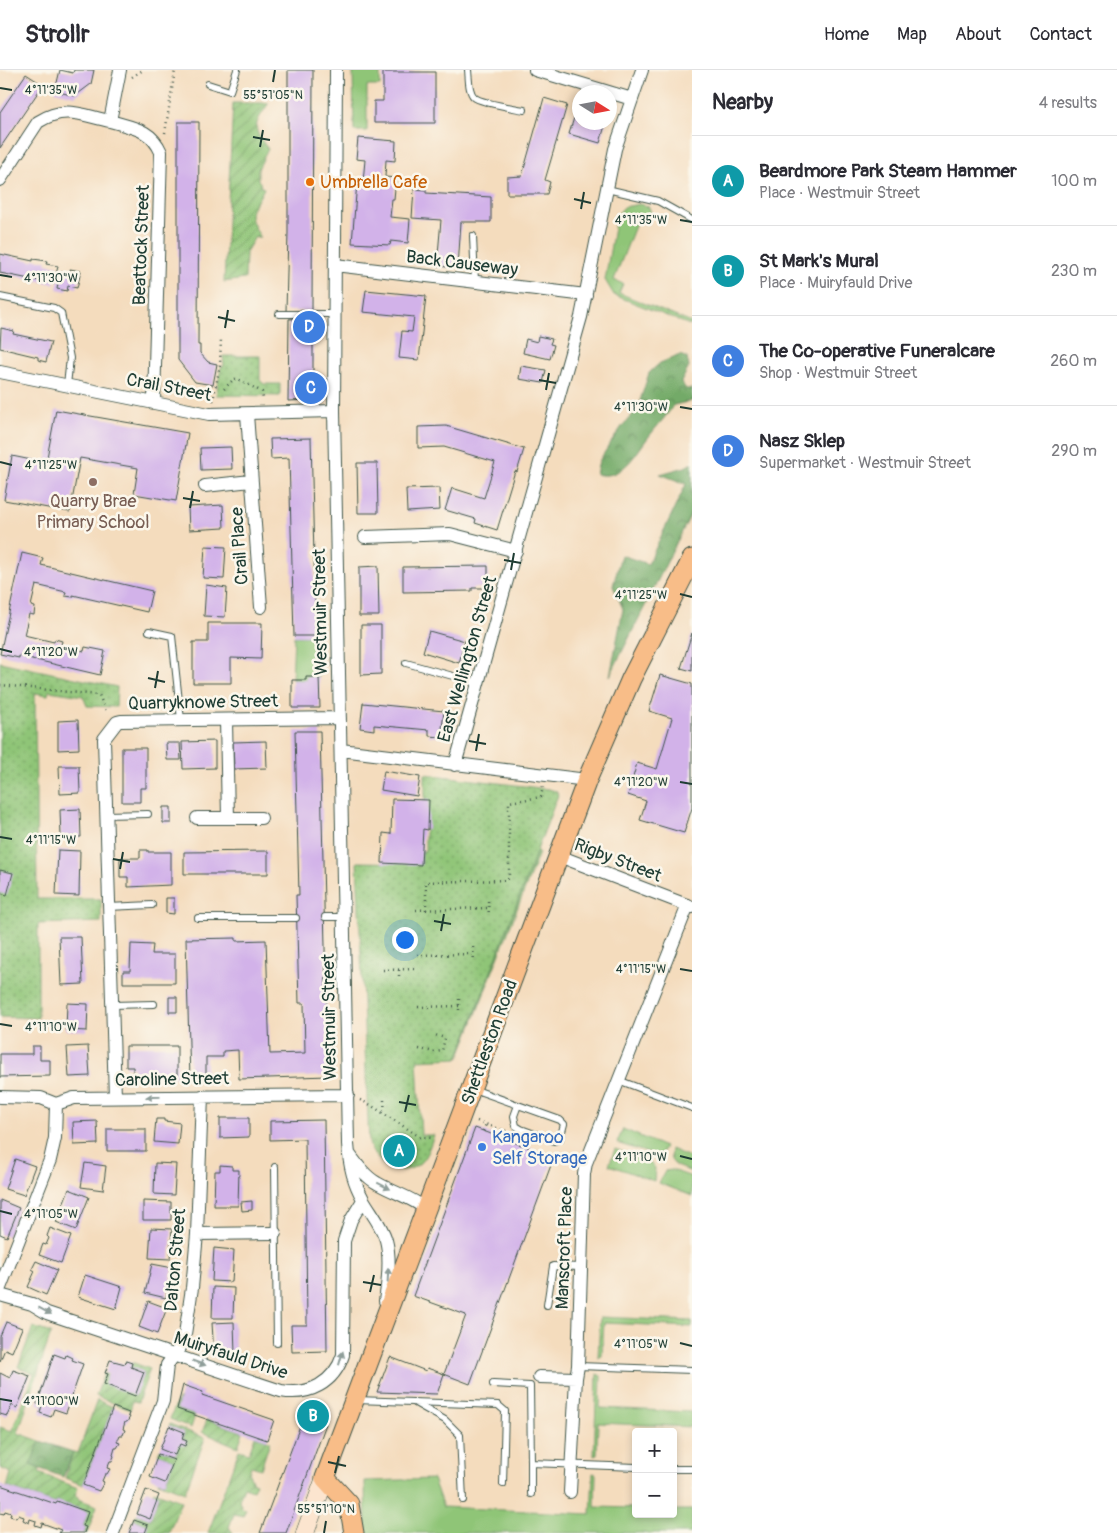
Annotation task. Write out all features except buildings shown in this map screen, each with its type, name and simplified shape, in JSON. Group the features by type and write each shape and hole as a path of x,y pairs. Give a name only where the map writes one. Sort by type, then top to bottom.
{"main road":[{"name":"Shettleston Road","path":"325,1478 587,780 631,679 692,559"},
{"path":"325,1478 349,1504 354,1533"}],"street":[{"path":"110,120 120,70"},
{"name":"Westmuir Street","path":"336,70 334,411 349,1153 353,1175 364,1200 382,1229 388,1250 387,1289 383,1324"},
{"path":"534,70 632,99"},
{"name":"East Wellington Street","path":"455,765 586,295 615,149 642,70"},
{"path":"0,180 38,122 57,112 110,120 148,134 154,139 162,152"},
{"name":"Beattock Street","path":"154,402 162,152"},
{"name":"Back Causeway","path":"335,265 586,295"},
{"name":"Crail Street","path":"0,372 210,414 334,411"},
{"name":"Crail Place","path":"246,414 261,607"},
{"name":"Crail Place","path":"205,486 251,481"},
{"path":"365,537 450,534 516,551"},
{"name":"Quarryknowe Street","path":"115,1098 104,739 120,721 340,718"},
{"path":"226,720 228,818"},
{"path":"341,750 587,780"},
{"path":"197,818 261,818"},
{"name":"Rigby Street","path":"559,856 690,906"},
{"name":"Manscroft Place","path":"570,1492 577,1372 584,1174 586,1164 618,1080 690,906"},
{"name":"Caroline Street","path":"0,1098 41,1098 56,1104 74,1098 348,1095"},
{"name":"Dalton Street","path":"113,1533 163,1401 166,1370 173,1355 181,1346 185,1334 197,1234 202,1096"},
{"path":"0,1288 50,1160 55,1138 56,1104"},
{"path":"349,1153 368,1176 378,1184 418,1202 426,1209"},
{"name":"Muiryfauld Drive","path":"0,1295 32,1304 48,1314 281,1391 305,1392 324,1383 336,1370 343,1355 344,1241 351,1220 364,1200"},
{"path":"197,1234 276,1233"},
{"path":"540,1377 577,1372"},
{"name":"Shettleston Road","path":"305,1533 325,1478"}],"lane":[{"path":"208,84 230,91 237,70"},
{"path":"468,70 470,90 473,97 480,101 524,110"},
{"path":"607,189 658,201 692,220"},
{"path":"473,236 475,283"},
{"path":"0,297 54,308 60,313 70,358 67,385"},
{"path":"279,314 334,314"},
{"path":"149,631 172,636 181,720"},
{"path":"406,663 478,683"},
{"path":"106,816 148,814"},
{"path":"108,907 152,905"},
{"path":"325,918 344,917"},
{"path":"198,918 296,918"},
{"path":"112,1006 154,1004"},
{"path":"618,1080 692,1108"},
{"path":"471,1088 560,1120 564,1124 560,1139 554,1141 516,1126 514,1116 518,1105"},
{"path":"275,1167 277,1343"},
{"path":"547,1304 553,1266 581,1267"},
{"path":"577,1372 692,1370"},
{"path":"492,1384 530,1386 531,1494"},
{"path":"354,1400 498,1405 506,1411 503,1484"},
{"path":"414,1403 445,1420 460,1434 463,1500"},
{"path":"531,1463 632,1467"},
{"path":"677,1469 692,1470"}],"path":[{"path":"162,152 175,70"},
{"path":"210,414 220,365 221,338"},
{"path":"224,389 234,379 259,389 262,392 265,413"},
{"path":"0,685 100,694 113,727"},
{"path":"426,910 426,882 507,880 509,878 509,802 541,797 544,775"},
{"path":"488,901 488,916"},
{"path":"416,910 488,908"},
{"path":"473,947 474,962"},
{"path":"417,956 474,954"},
{"path":"383,970 414,970"},
{"path":"398,970 399,978"},
{"path":"459,999 460,1012"},
{"path":"418,1007 459,1006"},
{"path":"419,1050 442,1051 444,1038 435,1034"},
{"path":"348,1095 370,1104 420,1137 453,1139"},
{"path":"384,1100 385,1115"},
{"path":"461,1116 505,1131 516,1126"},
{"path":"483,1131 486,1124"}],"green space":[{"path":"353,70 380,70 380,86 367,86 367,131 354,131"},
{"path":"233,103 269,103 256,126 259,136 268,149 258,169 258,180 261,187 264,188 253,207 251,216 260,237 255,237 246,252 245,279 224,282"},
{"path":"640,204 649,207 651,213 647,224 637,221 614,280 623,284 619,293 692,323 692,326 614,295 605,280 616,216 624,207"},
{"path":"680,355 687,358 689,367 681,382 686,389 692,389 692,401 674,405 632,459 620,470 613,474 596,474 599,461 623,425 637,410 649,373 660,363"},
{"path":"223,356 260,356 260,380 264,384 280,384 280,396 216,395 221,367 224,366"},
{"path":"692,463 692,512 610,676 623,609 613,586 621,555 648,564 686,484 660,474 685,467"},
{"path":"294,636 316,636 319,677 307,677 306,680 292,680"},
{"path":"0,662 117,687 116,707 87,706 83,696 49,691 48,695 35,693 37,899 101,899 101,922 38,924 38,1018 0,1017"},
{"path":"425,774 548,789 556,791 558,795 458,1058 417,1060 421,1135 434,1135 422,1160 416,1166 401,1170 394,1169 381,1162 369,1143 357,862 421,863 421,851 425,851"},
{"path":"537,852 539,853 458,1058"},
{"path":"623,1129 665,1147 657,1156 617,1143"},
{"path":"615,1149 650,1162 655,1168 654,1181 609,1165"},
{"path":"671,1149 692,1158 692,1172 679,1167 673,1162 671,1159"},
{"path":"672,1170 692,1177 692,1196 659,1183 665,1171"},
{"path":"600,1317 692,1321 692,1327 604,1323 602,1356 598,1358"},
{"path":"33,1327 51,1333 18,1433 40,1441 30,1465 40,1469 39,1473 78,1488 75,1495 78,1499 97,1506 87,1533 84,1533 86,1527 83,1526 87,1512 57,1501 56,1504 7,1487 11,1473 0,1468 0,1427 12,1431 34,1374 18,1367"},
{"path":"132,1363 150,1369 138,1402 133,1401 130,1410 96,1396 104,1373 135,1396 144,1372 131,1367"},
{"path":"597,1374 601,1376 600,1408 692,1412 692,1427 598,1423 597,1455 594,1456"},
{"path":"178,1399 180,1399 177,1409 195,1415 191,1428 170,1419"},
{"path":"97,1400 113,1407 83,1485 65,1478 73,1452 78,1453"},
{"path":"207,1420 243,1432 238,1447 202,1432"},
{"path":"170,1424 205,1438 185,1492 158,1482 165,1483 174,1460 158,1454 160,1449 175,1455 180,1444 185,1445 187,1441 182,1439 184,1432 169,1426"},
{"path":"255,1436 270,1441 261,1469 251,1466 249,1474 253,1482 256,1483 253,1490 244,1487 239,1500 242,1508 246,1509 243,1516 234,1514 229,1527 233,1533 208,1533 239,1450 249,1453"},
{"path":"40,1441 73,1452 63,1477 30,1465"},
{"path":"593,1473 596,1474 595,1507 632,1508 632,1518 677,1518 677,1510 692,1510 692,1533 366,1533 365,1481 433,1479 443,1507 591,1514"},
{"path":"154,1491 181,1501 169,1533 145,1533 148,1525 134,1520 137,1514 150,1519 159,1496 153,1493"}],"place":[{"name":"Umbrella Cafe","path":"310,182"},
{"name":"Nasz Sklep","path":"309,327"},
{"name":"The Co-operative Funeralcare","path":"311,388"},
{"name":"Quarry Brae Primary School","path":"93,482"},
{"name":"Kangaroo Self Storage","path":"482,1147"},
{"name":"Beardmore Park Steam Hammer","path":"399,1151"},
{"name":"St Mark's Mural","path":"313,1416"}]}
